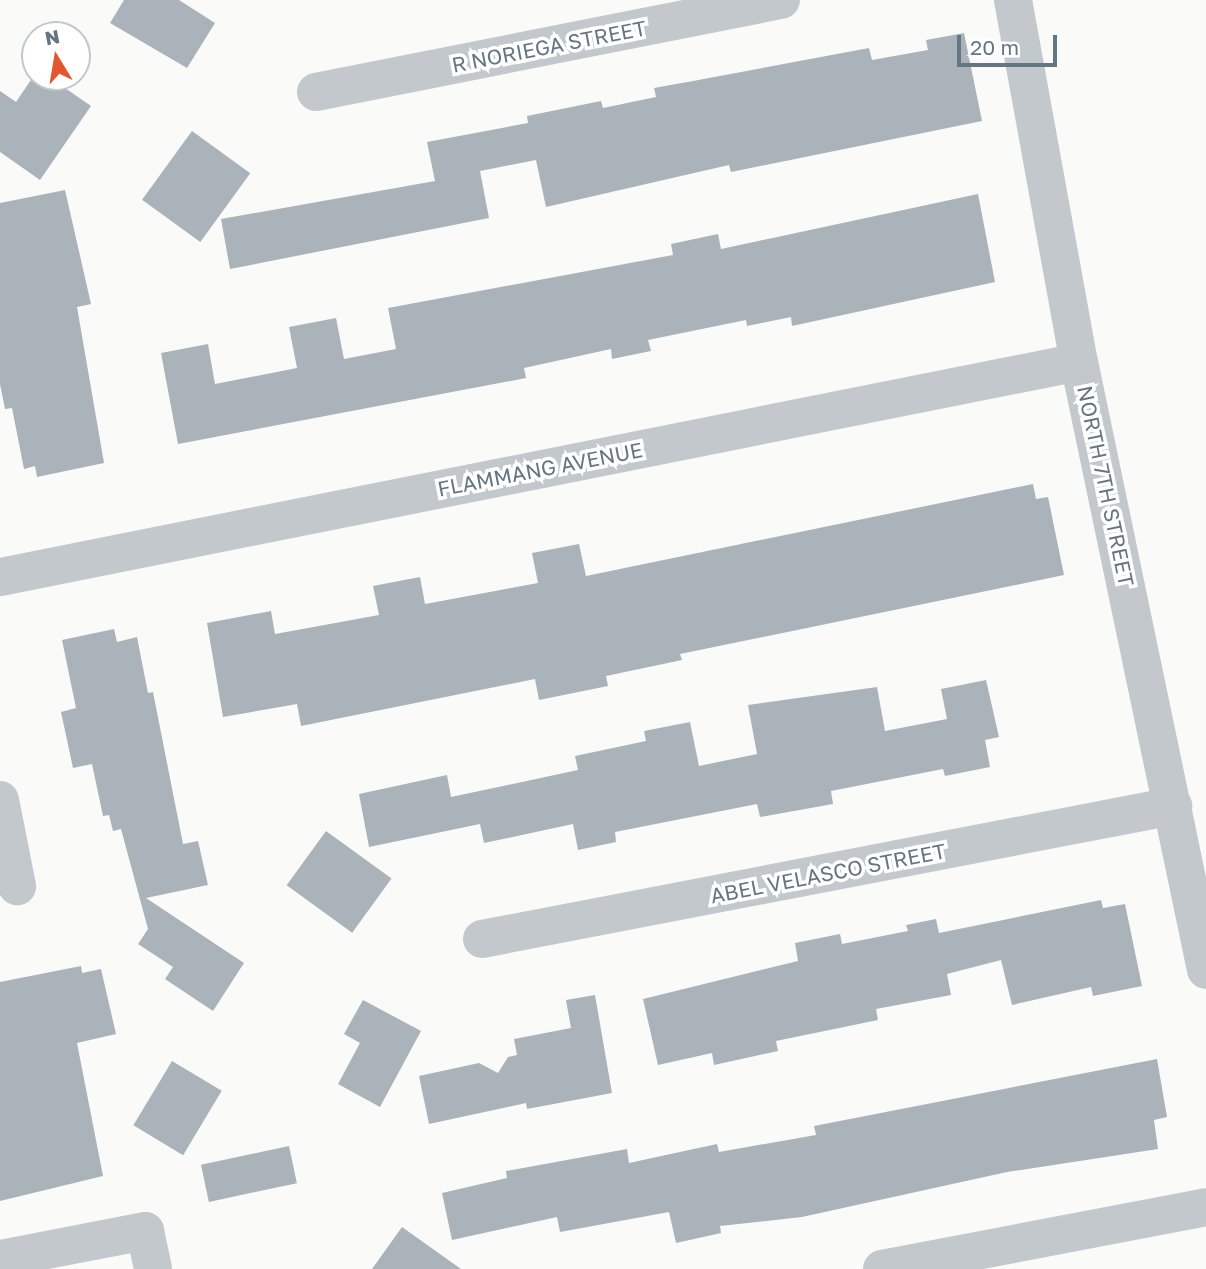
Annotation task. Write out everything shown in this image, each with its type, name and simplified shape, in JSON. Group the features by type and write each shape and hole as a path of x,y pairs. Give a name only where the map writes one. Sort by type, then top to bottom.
{"street":[{"name":"R NORIEGA STREET","path":"316,92 781,0"},
{"name":"NORTH 7TH STREET","path":"1013,0 1079,362 1206,971"},
{"name":"FLAMMANG AVENUE","path":"0,577 1079,362"},
{"path":"0,800 17,886"},
{"name":"ABEL VELASCO STREET","path":"482,939 1173,806"},
{"path":"882,1269 1206,1207"},
{"path":"0,1259 145,1231 153,1269"}],"building":[{"path":"124,0 179,0 215,23 187,68 110,23"},
{"path":"964,33 982,121 731,172 729,165 546,207 536,160 480,171 489,218 230,269 221,219 435,181 427,142 528,123 527,116 601,101 603,108 656,97 654,88 869,48 872,60 928,50 926,40"},
{"path":"0,91 16,102 23,91 69,91 91,106 40,180 0,152"},
{"path":"192,131 250,173 200,242 142,200"},
{"path":"65,190 91,304 77,307 104,463 37,477 35,466 24,469 12,408 5,409 0,384 0,203"},
{"path":"978,194 995,282 792,326 791,317 747,326 746,320 648,340 651,351 612,359 611,349 524,368 526,378 178,444 161,353 208,344 215,384 297,368 289,327 336,318 344,359 396,349 388,308 673,255 671,244 718,234 721,249"},
{"path":"1033,484 1036,499 1048,497 1064,575 680,654 682,660 606,676 608,686 539,700 535,679 301,726 297,704 223,717 207,623 271,611 275,634 379,615 373,586 420,577 425,604 538,583 532,553 579,544 586,576"},
{"path":"114,629 117,642 137,637 148,693 153,692 183,844 198,841 208,885 146,898 244,963 213,1011 165,979 173,967 138,944 148,929 121,829 113,831 109,815 103,816 92,764 73,768 61,712 76,708 62,640"},
{"path":"986,680 999,737 985,740 990,767 945,776 943,769 831,791 833,804 760,817 757,804 615,832 616,842 578,850 573,824 484,843 480,824 369,847 359,794 447,775 451,797 578,770 575,756 646,741 644,731 690,722 699,766 757,754 748,705 877,687 885,731 947,719 941,689"},
{"path":"326,831 392,879 352,933 287,885"},
{"path":"1101,900 1103,908 1125,904 1142,986 1093,996 1091,987 1012,1005 1001,960 947,974 951,995 876,1009 878,1020 776,1041 778,1051 714,1065 712,1053 658,1065 643,999 798,961 795,943 840,934 842,944 908,931 906,925 936,919 939,933"},
{"path":"81,966 82,973 101,969 116,1034 77,1043 103,1176 0,1201 0,982"},
{"path":"595,995 612,1093 527,1109 526,1103 429,1124 419,1076 479,1063 498,1073 508,1057 517,1055 514,1039 571,1028 566,1000"},
{"path":"363,1000 421,1031 380,1107 338,1084 360,1043 344,1034"},
{"path":"1157,1059 1167,1117 1154,1120 1158,1149 1007,1172 802,1217 720,1226 721,1233 676,1243 669,1212 560,1232 557,1217 452,1240 442,1193 507,1178 506,1171 627,1149 629,1163 717,1144 719,1152 816,1135 814,1126"},
{"path":"172,1061 222,1091 183,1155 133,1125"},
{"path":"289,1146 297,1183 209,1202 201,1165"},
{"path":"402,1227 461,1269 372,1269"}]}
